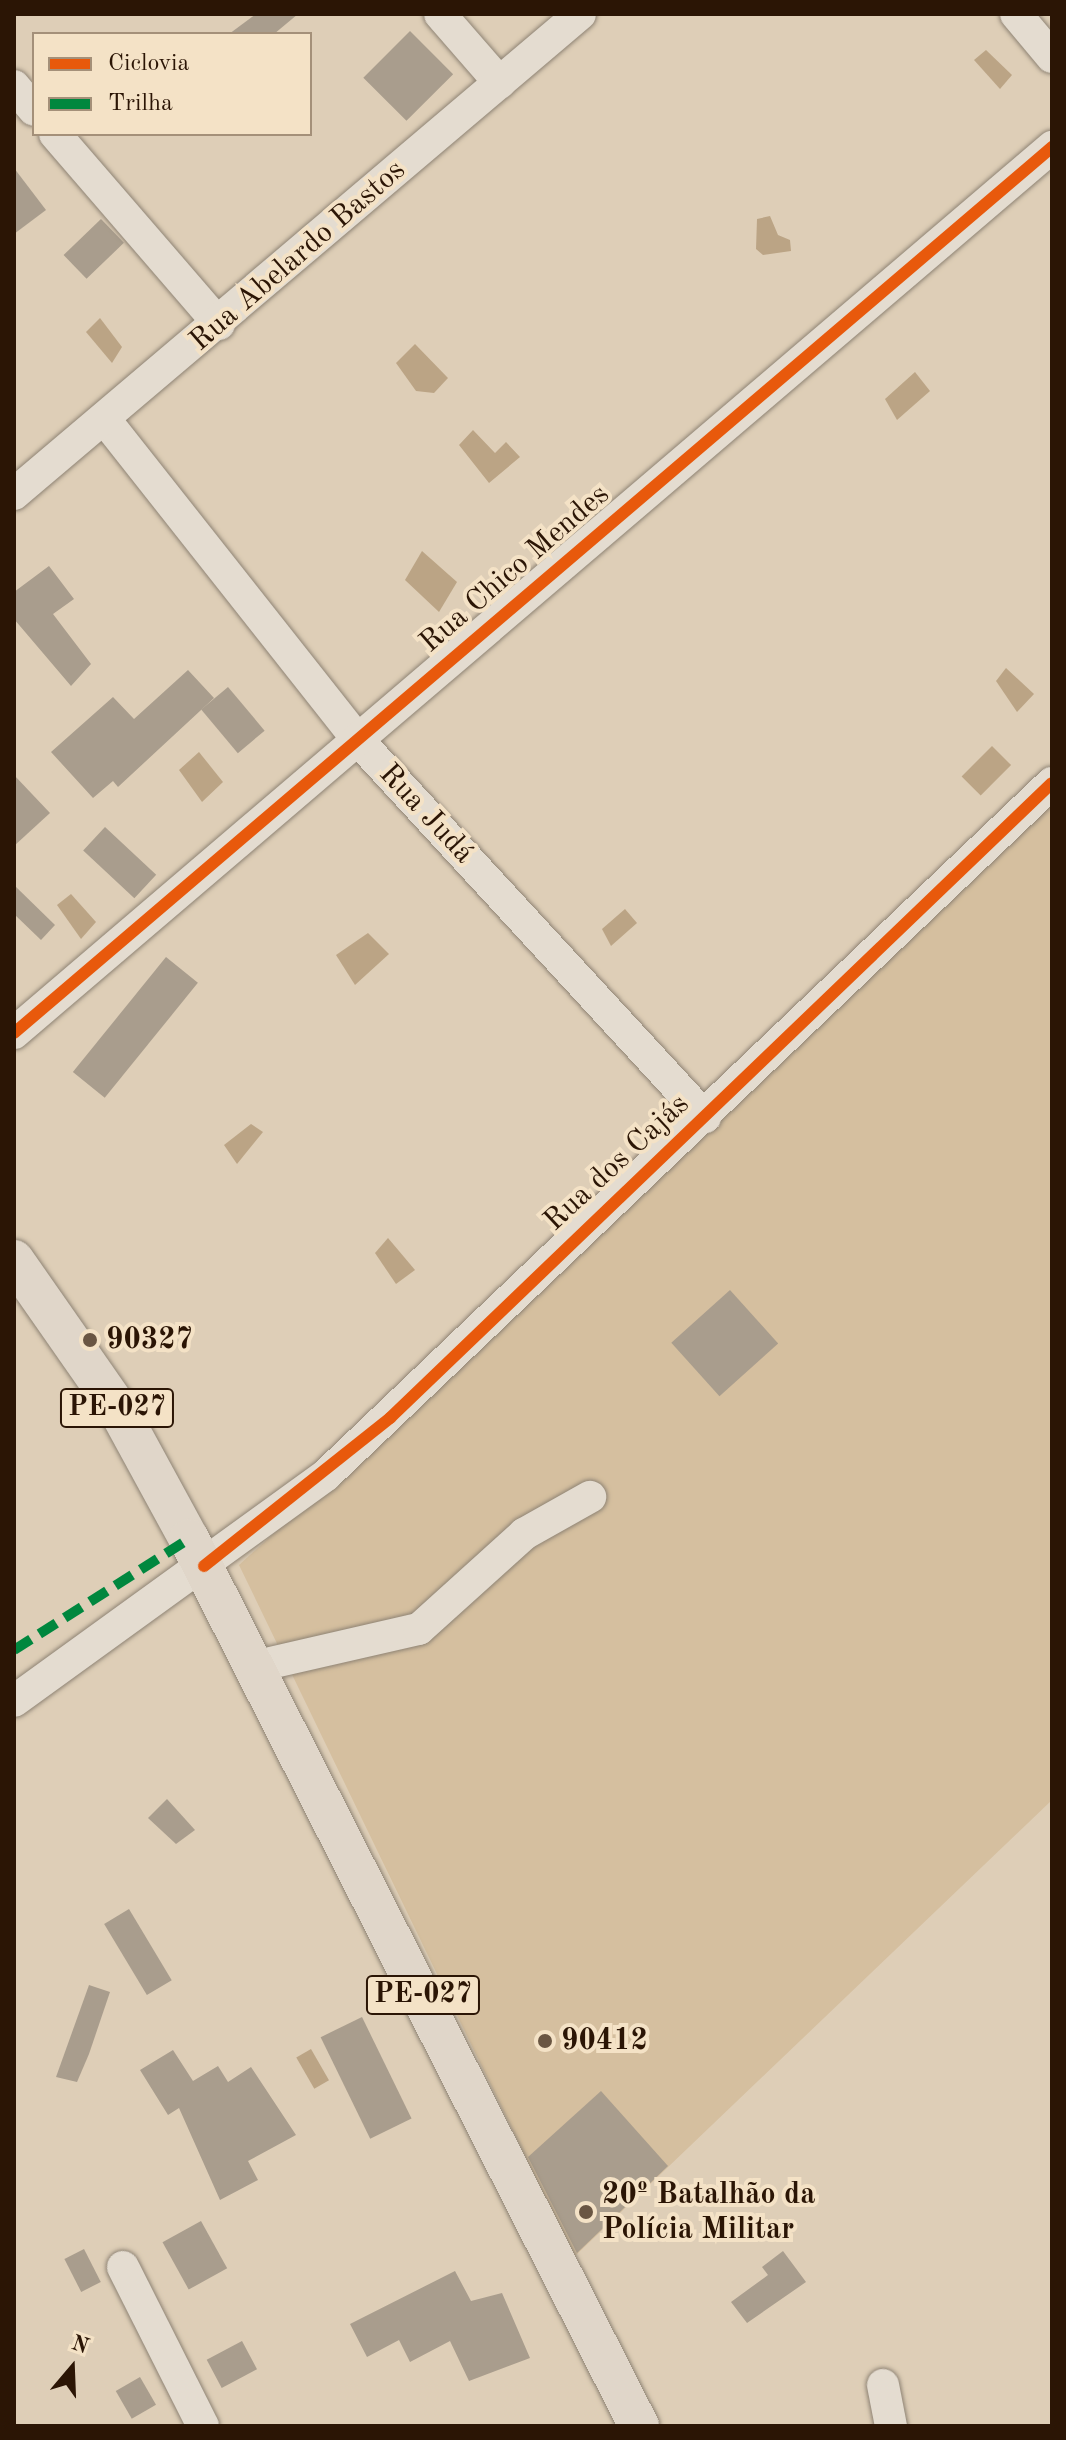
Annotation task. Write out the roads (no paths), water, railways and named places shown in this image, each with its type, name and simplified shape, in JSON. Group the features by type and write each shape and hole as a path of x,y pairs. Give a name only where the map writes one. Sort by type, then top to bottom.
{"main road":[{"name":"PE-027","path":"14,1260 118,1409 204,1566 639,2426"}],"street":[{"path":"440,14 500,83"},
{"name":"Rua Abelardo Bastos","path":"14,494 106,421 580,14"},
{"path":"1016,14 1052,57"},
{"path":"14,86 32,108"},
{"path":"57,136 219,324"},
{"name":"Rua Chico Mendes","path":"14,1033 1052,147"},
{"name":"Rua Judá","path":"106,421 357,739 705,1117"},
{"name":"Rua dos Cajás","path":"14,1701 204,1566 369,1437 1052,783"},
{"path":"257,1666 419,1629 524,1534 590,1497"},
{"path":"123,2267 203,2426"},
{"path":"883,2385 891,2426"}],"place":[{"name":"90327","path":"90,1340"},
{"name":"90412","path":"545,2041"},
{"name":"20º Batalhão da Polícia Militar","path":"586,2212"}]}
